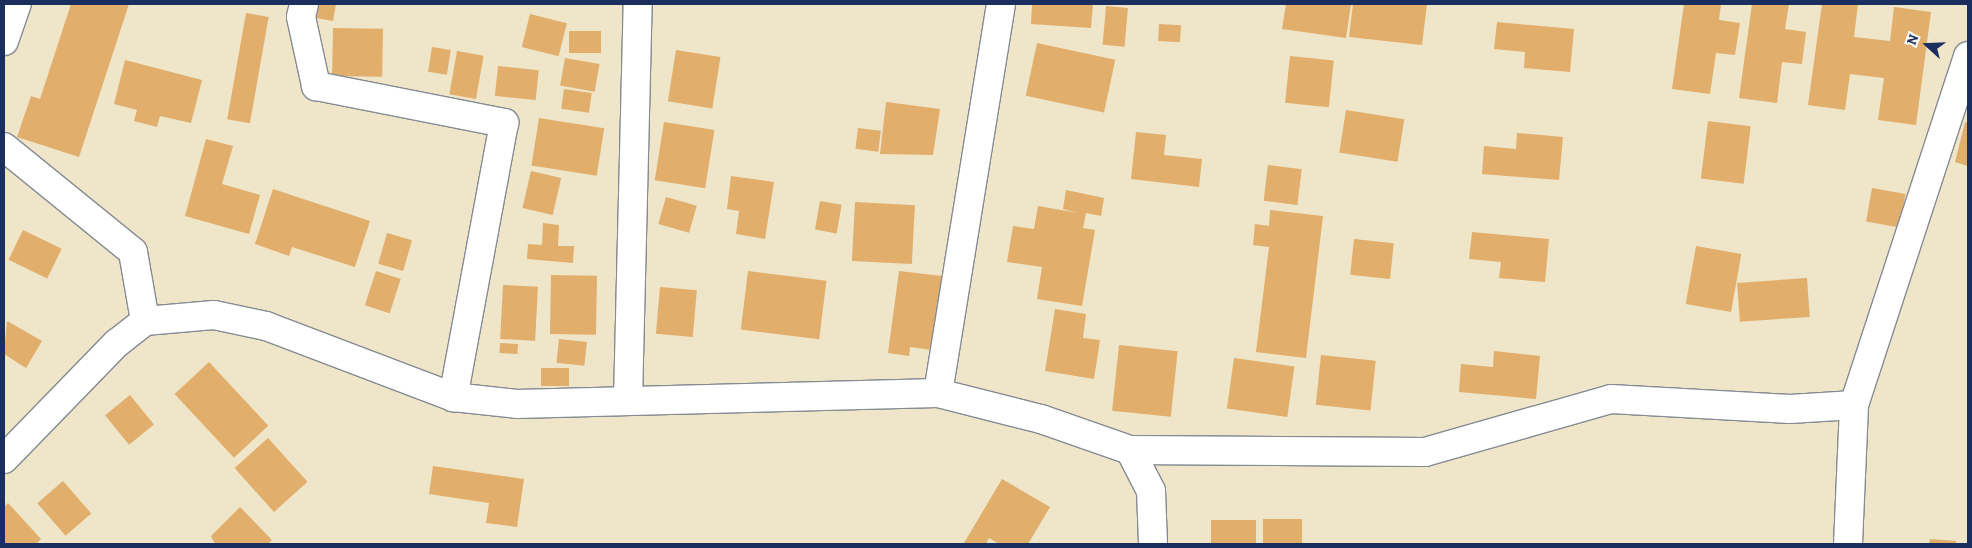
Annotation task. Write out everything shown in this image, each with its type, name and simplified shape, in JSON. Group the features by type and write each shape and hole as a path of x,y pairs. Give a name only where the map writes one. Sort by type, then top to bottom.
{"street":[{"path":"4,41 17,4"},
{"path":"304,4 301,17 316,86 504,123 453,397"},
{"path":"628,400 638,4"},
{"path":"938,393 1001,4"},
{"path":"1848,544 1854,405 1968,56"},
{"path":"4,147 134,252 145,321"},
{"path":"4,459 117,343 145,321 214,315 266,326 453,397 517,404 938,393 1042,419 1130,450 1424,452 1611,399 1790,410 1854,405"},
{"path":"1130,450 1151,491 1153,544"}],"building":[{"path":"71,4 129,4 79,157 17,137 31,96 40,99"},
{"path":"311,4 336,4 333,21 309,17"},
{"path":"1032,4 1093,4 1091,28 1031,24"},
{"path":"1286,4 1351,4 1346,38 1282,29"},
{"path":"1353,4 1427,4 1422,45 1349,37"},
{"path":"1684,4 1721,4 1719,20 1740,23 1735,55 1716,53 1710,94 1672,89"},
{"path":"1752,4 1789,4 1785,29 1806,32 1802,64 1782,62 1777,103 1739,98"},
{"path":"1822,4 1858,4 1854,37 1890,41 1894,7 1931,12 1916,125 1878,120 1884,78 1850,74 1845,110 1808,105"},
{"path":"1106,6 1128,8 1125,47 1103,45"},
{"path":"246,13 269,17 250,123 227,119"},
{"path":"530,14 567,23 559,56 522,47"},
{"path":"1497,22 1574,29 1570,72 1524,68 1525,52 1494,49"},
{"path":"1159,24 1181,25 1180,42 1158,41"},
{"path":"333,28 383,29 382,77 332,76"},
{"path":"569,31 601,31 601,53 569,53"},
{"path":"1037,43 1115,60 1104,112 1026,96"},
{"path":"432,47 451,50 447,75 428,72"},
{"path":"676,50 720,57 712,108 668,101"},
{"path":"457,51 484,56 476,99 449,94"},
{"path":"1290,56 1334,61 1329,107 1285,103"},
{"path":"565,58 599,64 595,92 560,86"},
{"path":"125,60 202,80 191,123 160,116 157,127 134,121 137,110 114,104"},
{"path":"498,66 539,70 536,100 495,96"},
{"path":"564,89 592,93 589,113 561,109"},
{"path":"886,102 940,109 933,155 880,154"},
{"path":"1346,110 1404,119 1398,162 1339,152"},
{"path":"539,118 604,128 597,176 531,165"},
{"path":"1708,121 1751,126 1744,184 1701,179"},
{"path":"664,122 714,130 705,188 655,180"},
{"path":"1965,122 1968,123 1968,166 1955,162"},
{"path":"858,128 881,131 878,152 855,149"},
{"path":"1136,132 1166,135 1164,155 1202,159 1199,187 1131,179"},
{"path":"1517,133 1563,137 1559,180 1482,174 1484,146 1516,149"},
{"path":"206,139 233,146 222,184 260,195 249,234 185,216"},
{"path":"1268,165 1302,169 1297,205 1264,201"},
{"path":"531,171 561,178 553,215 522,208"},
{"path":"731,176 774,182 765,239 736,234 739,211 727,209"},
{"path":"1872,188 1905,194 1900,227 1866,221"},
{"path":"273,189 370,221 355,267 292,247 289,256 255,244"},
{"path":"1066,190 1104,198 1101,216 1086,213 1083,228 1095,230 1082,306 1037,299 1042,267 1007,262 1013,226 1034,229 1038,206 1079,213 1063,209"},
{"path":"666,197 697,206 689,233 658,224"},
{"path":"820,201 842,205 837,233 815,230"},
{"path":"855,202 915,205 912,264 852,261"},
{"path":"1270,210 1323,216 1306,358 1256,352 1269,247 1253,245 1255,224 1269,226"},
{"path":"543,223 559,225 558,246 574,246 573,263 527,259 528,244 542,245"},
{"path":"23,230 62,249 47,279 9,260"},
{"path":"1472,232 1549,239 1545,282 1499,278 1501,262 1469,259"},
{"path":"387,233 412,240 403,271 378,264"},
{"path":"1354,239 1394,243 1390,279 1350,275"},
{"path":"1696,246 1741,254 1731,312 1686,304"},
{"path":"376,271 401,279 390,313 365,305"},
{"path":"748,271 826,281 819,339 741,330"},
{"path":"899,271 942,276 932,350 910,347 909,356 888,353"},
{"path":"551,275 597,276 596,335 550,334"},
{"path":"1807,278 1810,317 1740,322 1737,283"},
{"path":"503,285 538,287 535,341 500,339"},
{"path":"660,287 697,290 693,337 656,334"},
{"path":"1055,309 1086,314 1083,338 1100,340 1094,379 1045,371"},
{"path":"7,321 42,341 26,368 4,354"},
{"path":"559,339 587,342 584,366 556,363"},
{"path":"500,343 518,344 517,354 499,353"},
{"path":"1119,345 1178,351 1171,417 1112,411"},
{"path":"1494,351 1540,356 1536,399 1459,392 1461,364 1493,367"},
{"path":"1321,355 1376,361 1370,410 1316,405"},
{"path":"1234,358 1294,366 1287,417 1227,409"},
{"path":"209,362 268,426 234,458 175,394"},
{"path":"541,368 569,368 569,386 541,386"},
{"path":"130,395 154,425 129,445 105,415"},
{"path":"268,438 307,482 274,512 235,468"},
{"path":"433,466 524,479 517,527 486,523 489,503 429,494"},
{"path":"1002,479 1050,507 1028,544 999,544 989,538 986,544 964,543"},
{"path":"63,481 91,513 66,536 37,503"},
{"path":"8,503 41,539 36,544 4,544 4,507"},
{"path":"240,507 272,540 268,544 215,544 211,536"},
{"path":"1263,519 1302,519 1302,544 1263,544"},
{"path":"1211,520 1256,520 1256,544 1211,544"},
{"path":"1930,539 1956,541 1956,544 1929,544"}]}
